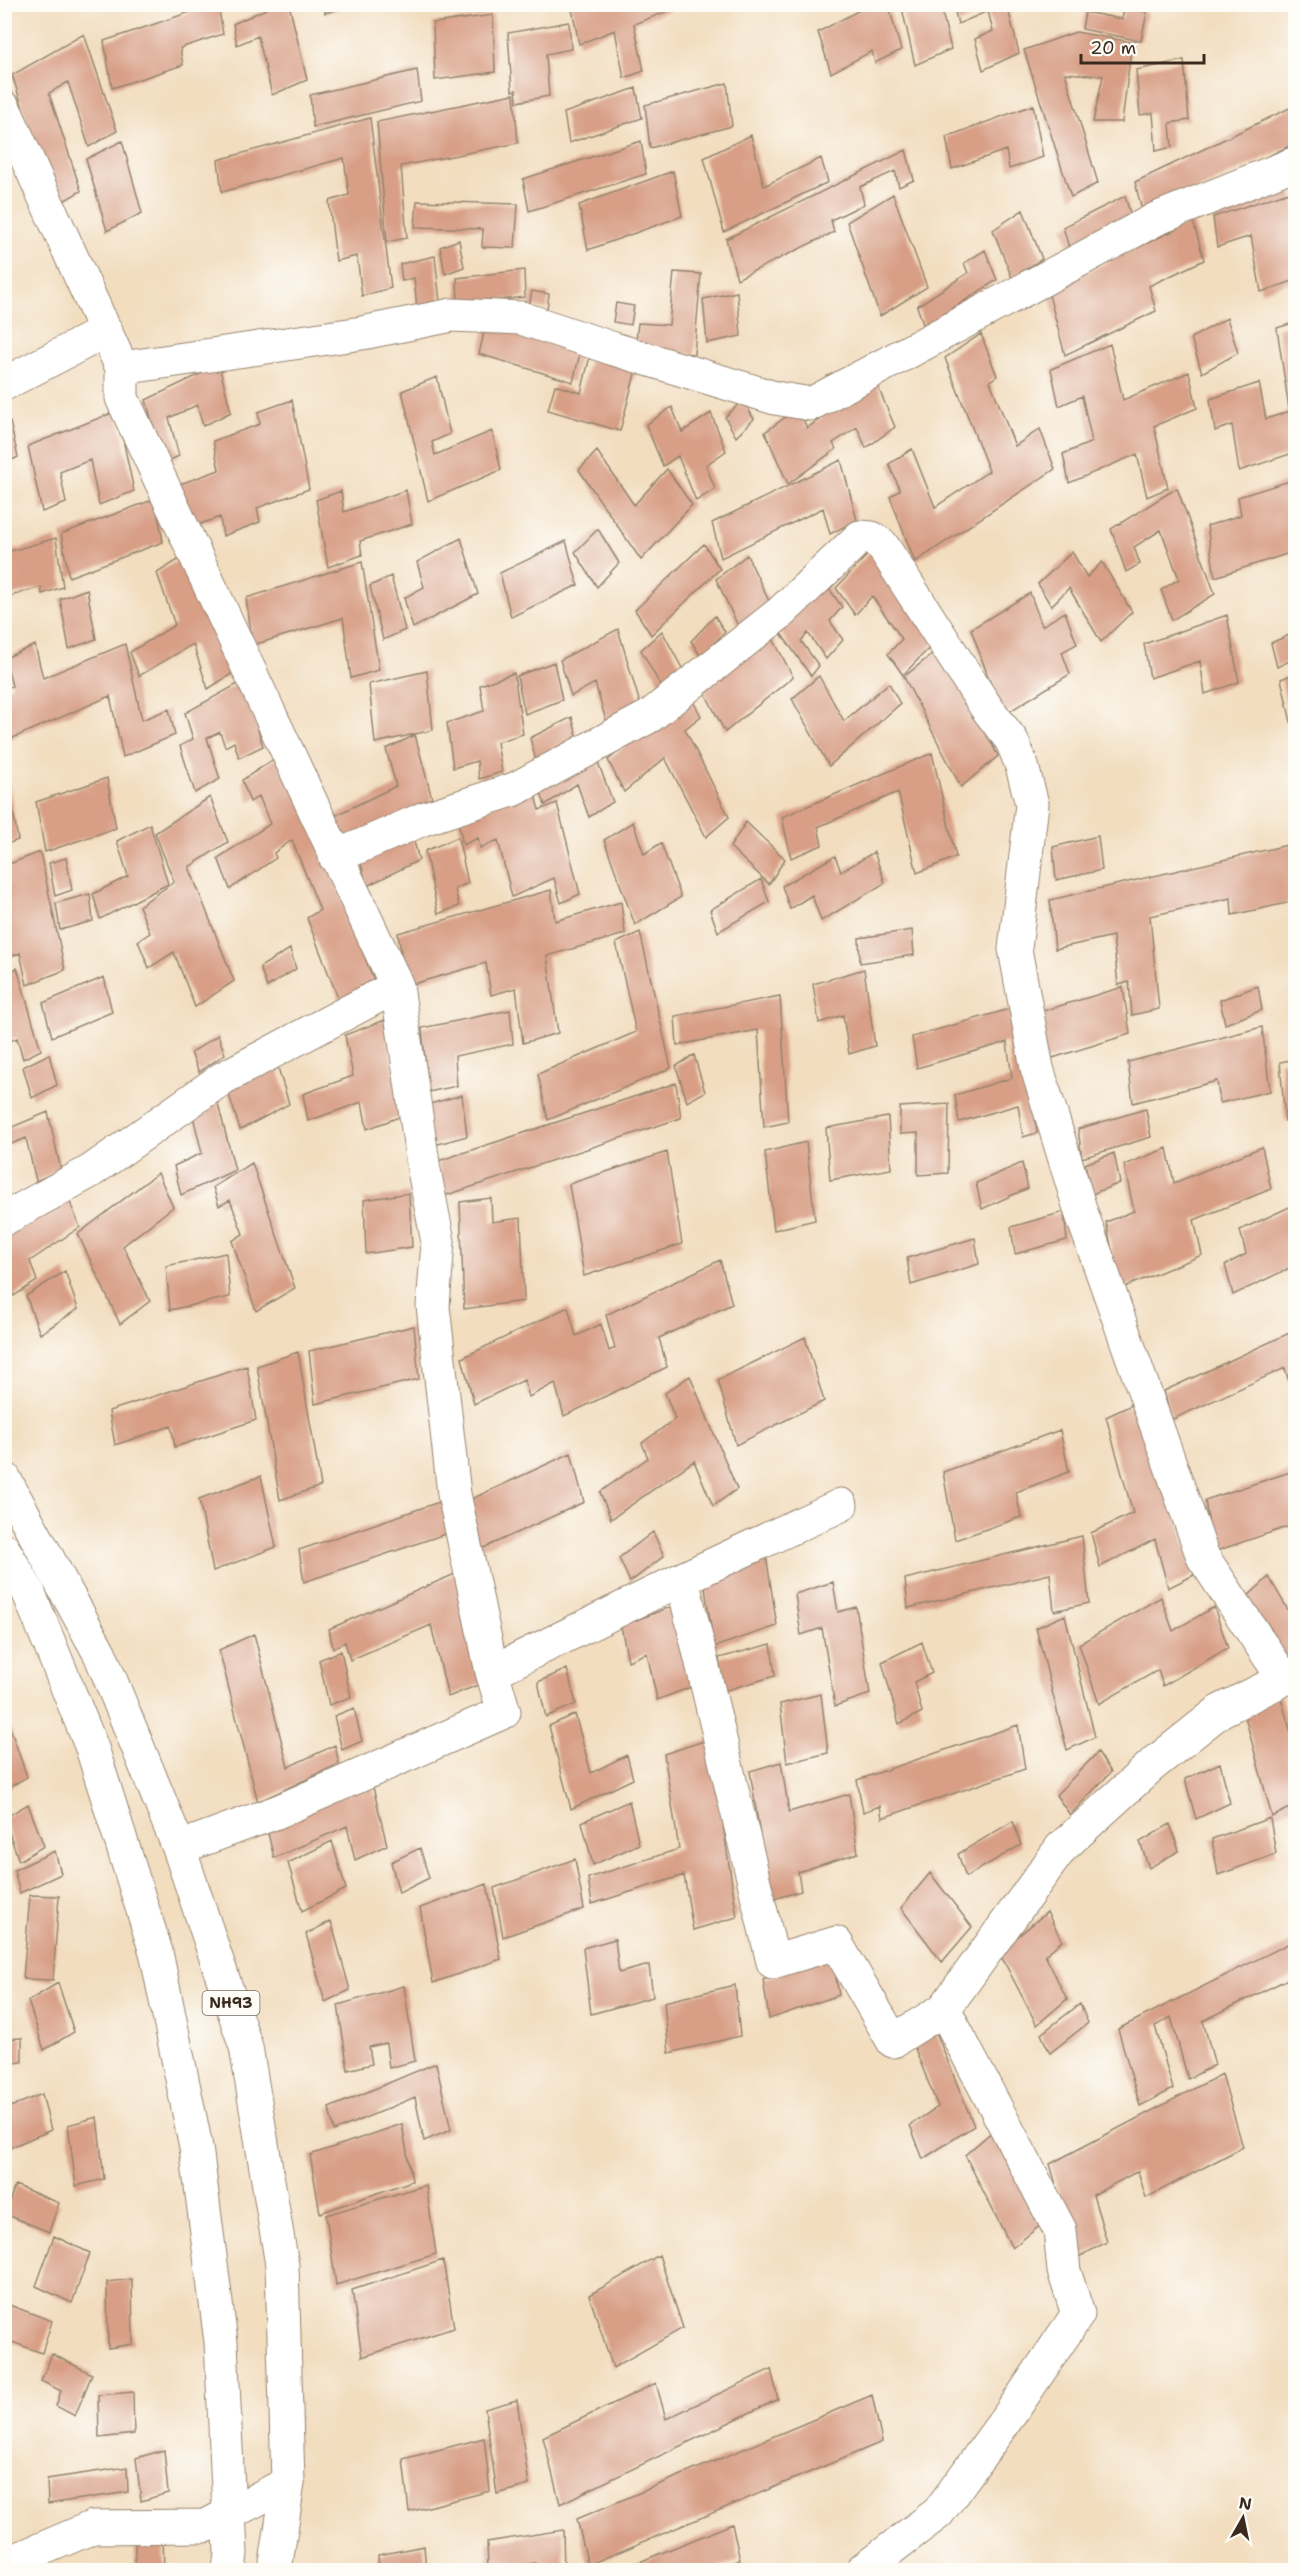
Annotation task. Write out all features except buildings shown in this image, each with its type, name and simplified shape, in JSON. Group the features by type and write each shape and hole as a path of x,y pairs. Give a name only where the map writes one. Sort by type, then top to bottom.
{"street":[{"path":"4,108 122,368 123,398 397,986 424,1170 438,1242 433,1306 454,1494 492,1672 504,1712 277,1812 179,1848"},
{"path":"122,368 362,333 452,315 521,318 614,350 775,398 811,404 1156,219 1296,163"},
{"path":"4,384 106,331"},
{"path":"335,857 423,819 515,789 650,716 780,613 860,537 872,538 882,545 986,706 1012,741 1022,766 1032,804 1015,949 1037,1068 1081,1212 1203,1557 1290,1676 1220,1712 1151,1766 1061,1848 944,2009 893,2041 836,1943 773,1962 682,1579"},
{"path":"4,1219 91,1171 223,1078 397,986"},
{"name":"NH93","path":"4,1478 100,1654 179,1848 246,2047 282,2265 288,2483 275,2571"},
{"path":"492,1672 682,1579 841,1505"},
{"path":"4,1550 28,1591 92,1748 156,1952 196,2147 221,2342 229,2514 229,2571"},
{"path":"863,2571 938,2513 1013,2410 1078,2314 1064,2271 1060,2230 944,2009"},
{"path":"4,2565 93,2527 206,2526 288,2483"}]}
